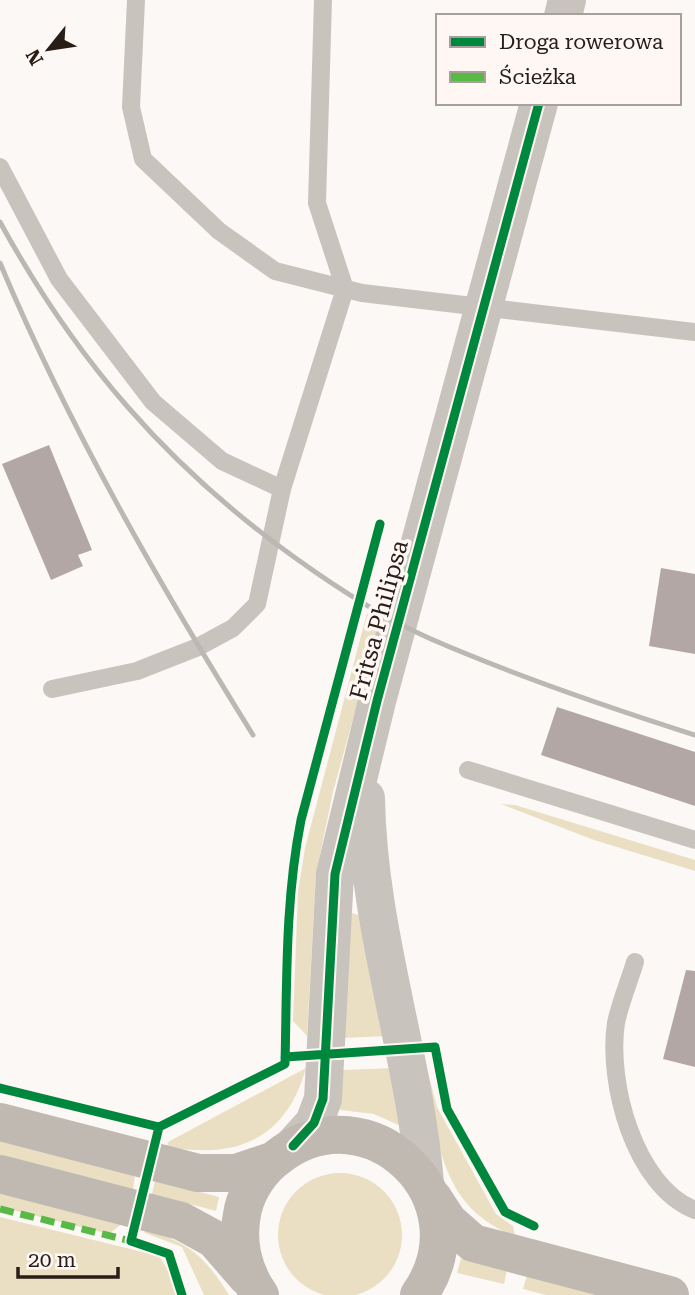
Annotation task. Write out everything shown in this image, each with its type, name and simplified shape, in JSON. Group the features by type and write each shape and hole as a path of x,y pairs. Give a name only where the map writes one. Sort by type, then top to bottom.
{"main road":[{"path":"0,1122 198,1173 236,1173 321,1136 366,1138 394,1151 429,1190 448,1221 473,1242 670,1295"},
{"path":"258,1292 242,1256 241,1222 251,1188 283,1154"},
{"path":"0,1174 197,1228 225,1249 258,1292"},
{"path":"419,1295 438,1257 439,1226 429,1190"}],"street":[{"name":"Fritsa Philipsa","path":"283,1154 314,1123 323,1099 335,874 538,105"},
{"name":"Fritsa Philipsa","path":"366,753 372,892 422,1138 429,1190"}],"lane":[{"path":"136,0 131,107 143,159 219,231 275,271 345,289 695,332"},
{"path":"52,689 137,671 198,648 233,628 257,604 282,489 345,289 317,203 323,0"},
{"path":"0,167 59,279 153,402 222,461 282,489"},
{"path":"468,770 695,840"},
{"path":"635,962 616,1023 615,1055 619,1098 640,1155 662,1185 695,1210"}],"shaded area":[{"path":"367,613 377,619 376,635 333,792 316,874 307,1036 293,1021 298,892 305,848"},
{"path":"501,804 515,805 695,860 695,871 594,840"},
{"path":"352,913 364,917 389,1036 342,1038 347,916"},
{"path":"306,1068 297,1093 286,1112 271,1128 255,1139 215,1150 167,1147 168,1142"},
{"path":"395,1068 403,1127 374,1114 340,1110 343,1070"},
{"path":"427,1069 437,1107 496,1214 513,1226 515,1236 490,1224 471,1208 457,1189 446,1168 439,1145"},
{"path":"0,1141 135,1175 133,1190 0,1156"},
{"path":"328,1174 352,1174 375,1183 392,1200 401,1223 401,1247 392,1270 375,1287 352,1296 328,1296 305,1287 288,1270 279,1247 279,1223 288,1200 305,1183"},
{"path":"155,1180 219,1197 216,1211 152,1194"},
{"path":"0,1190 124,1222 109,1234 0,1207"},
{"path":"0,1217 159,1256 168,1270 176,1295 0,1295"},
{"path":"144,1229 172,1239 194,1252 212,1270 229,1295 204,1295 182,1247 145,1233"},
{"path":"461,1258 507,1270 504,1284 457,1273"},
{"path":"527,1275 604,1295 546,1295 523,1289"}],"building":[{"path":"49,445 92,550 78,555 83,566 51,580 2,464"},
{"path":"661,568 695,574 695,654 649,646"},
{"path":"557,707 695,752 695,806 541,755"},
{"path":"686,970 695,971 695,1067 663,1059"}],"railway":[{"path":"0,222 60,319 92,364 128,407 205,486 294,557 361,602 431,639 496,666 695,735"},
{"path":"0,263 55,385 117,504 253,735"}],"marked path":[{"path":"0,1209 131,1241"}],"cycle path":[{"path":"293,1146 314,1123 323,1099 335,874 377,701 538,105"},
{"path":"182,1295 169,1254 131,1241 159,1127 285,1064 289,911 301,820 380,524"},
{"path":"285,1057 435,1047 447,1109 505,1212 534,1226"},
{"path":"0,1088 159,1127"}]}
